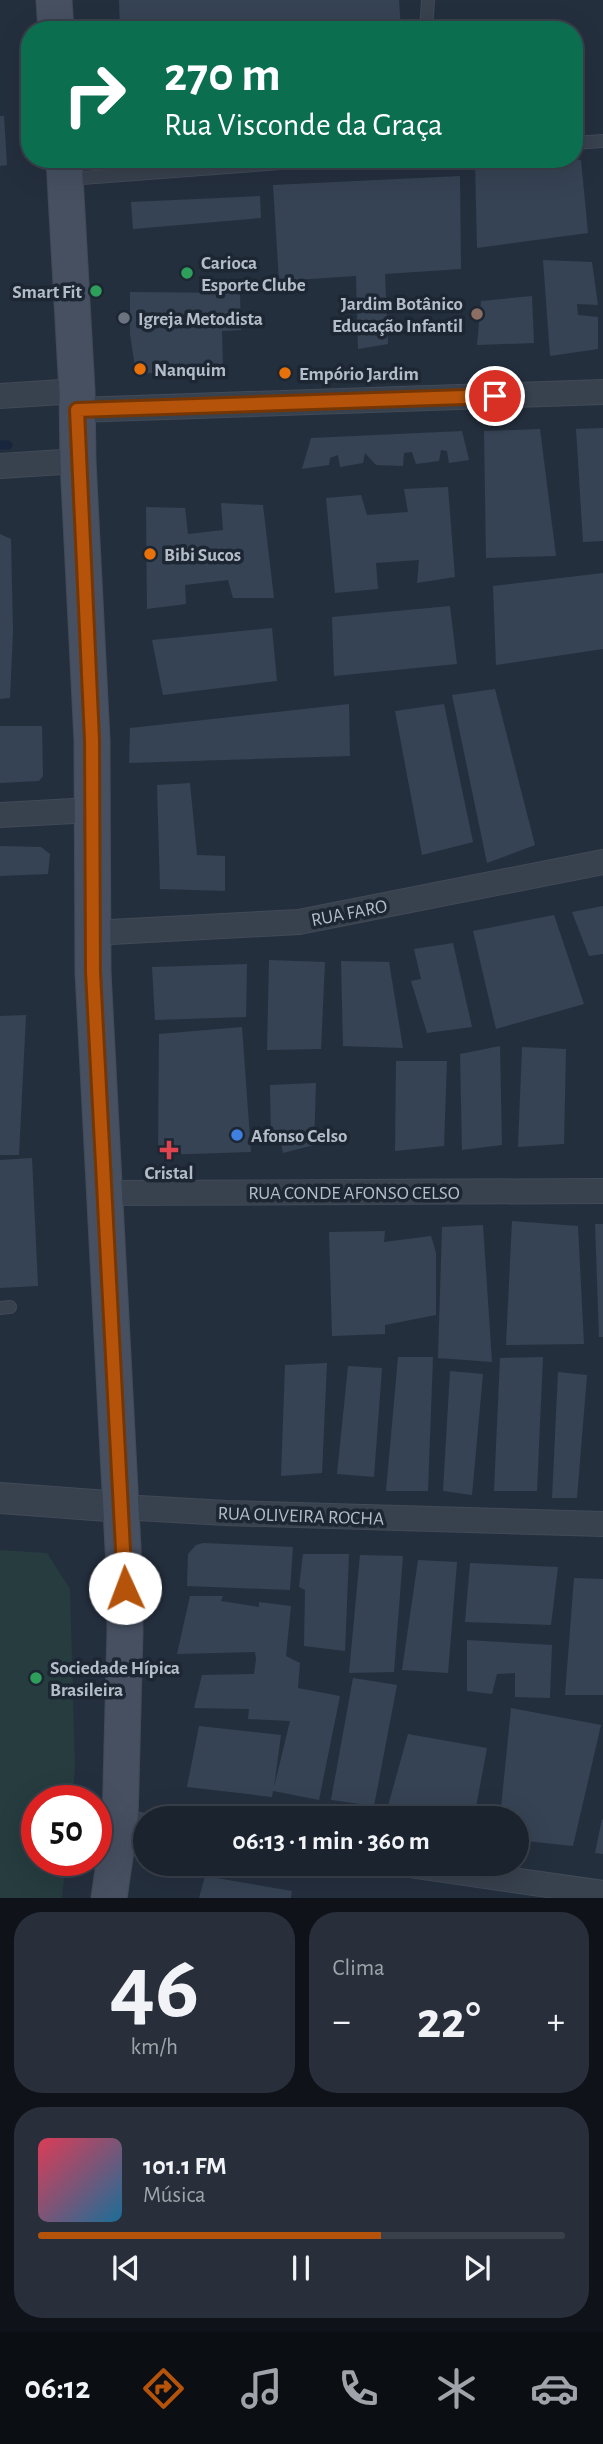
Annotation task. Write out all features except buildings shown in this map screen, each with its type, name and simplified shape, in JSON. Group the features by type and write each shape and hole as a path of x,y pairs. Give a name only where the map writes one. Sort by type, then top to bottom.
{"main road":[{"path":"54,0 55,21"},
{"path":"64,169 92,740 92,933 121,1507 133,1825 109,1898"}],"street":[{"path":"0,396 77,400 603,392"},
{"path":"0,466 78,461"},
{"path":"0,816 92,810"},
{"name":"RUA FARO","path":"92,933 299,922 603,862"},
{"name":"RUA CONDE AFONSO CELSO","path":"106,1193 603,1191"},
{"name":"RUA OLIVEIRA ROCHA","path":"0,1498 226,1513 603,1524"},
{"path":"485,1876 603,1893"}],"lane":[{"path":"427,21 428,0"},
{"path":"583,142 603,141"},
{"path":"64,169 91,168"}],"green space":[{"name":"Sociedade Hípica Brasileira","path":"0,1550 47,1553 70,1589 75,1768 73,1785 21,1785 21,1876 64,1876 62,1898 0,1898"}],"waterway":[{"path":"0,445 8,445"}],"place":[{"name":"Carioca Esporte Clube","path":"187,273"},
{"name":"Smart Fit","path":"96,291"},
{"name":"Jardim Botânico Educação Infantil","path":"477,314"},
{"name":"Igreja Metodista","path":"124,318"},
{"name":"Nanquim","path":"140,369"},
{"name":"Empório Jardim","path":"285,373"},
{"name":"Bibi Sucos","path":"150,554"},
{"name":"Afonso Celso","path":"237,1135"},
{"name":"Cristal","path":"169,1150"},
{"name":"Sociedade Hípica Brasileira","path":"36,1678"}],"route":[{"path":"125,1588 93,972 92,740 77,410 495,396"}]}
